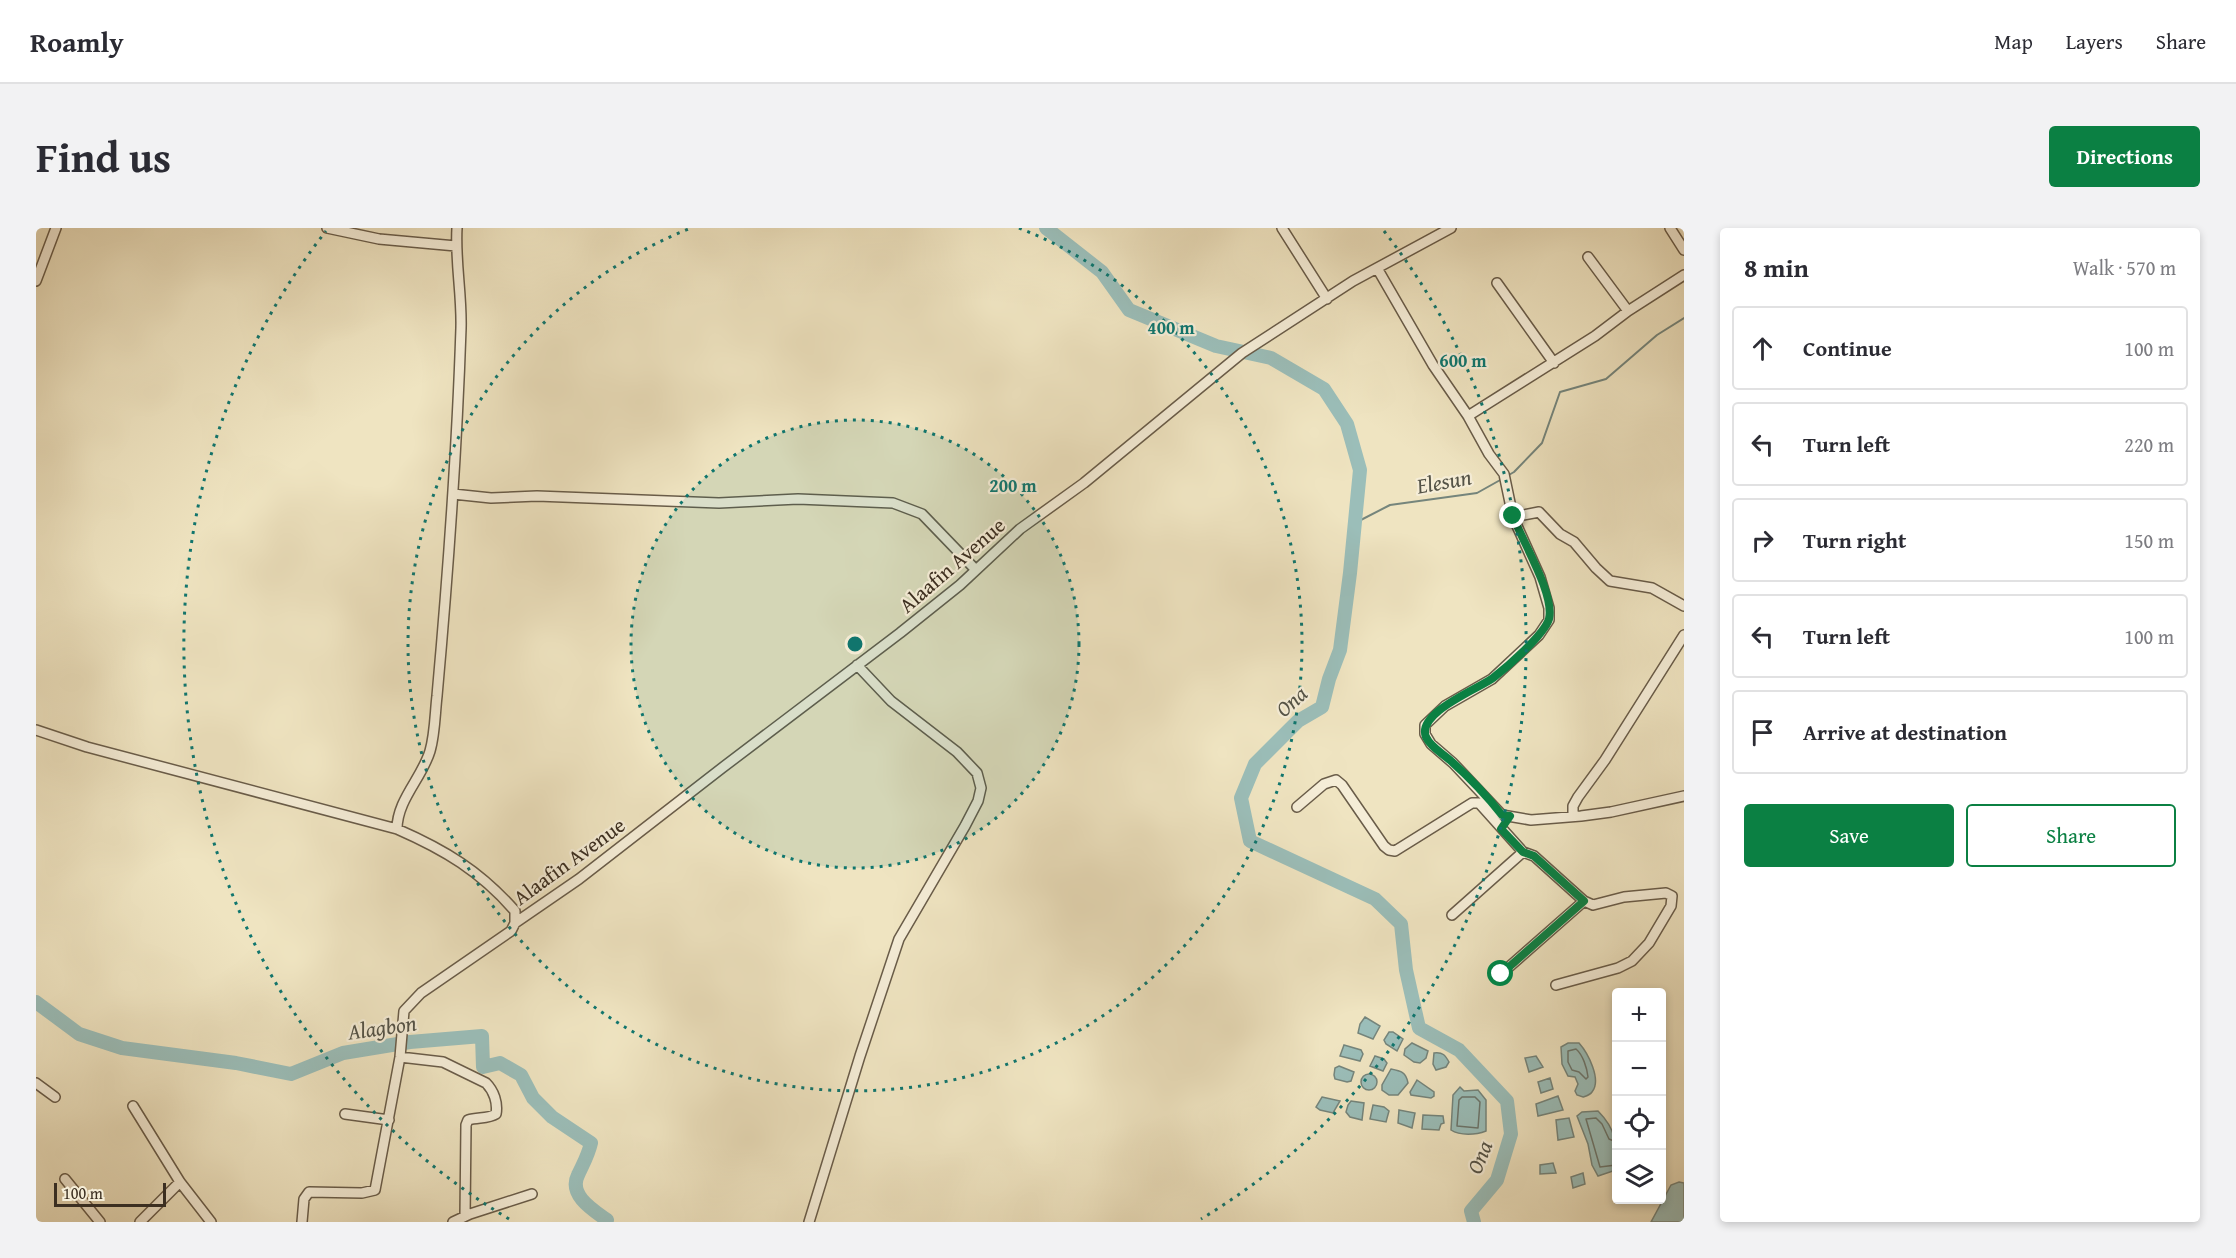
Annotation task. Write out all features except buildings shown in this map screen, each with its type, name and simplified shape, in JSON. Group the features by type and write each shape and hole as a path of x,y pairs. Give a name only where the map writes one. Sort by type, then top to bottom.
{"street":[{"path":"36,281 56,228"},
{"path":"327,228 379,239 456,246"},
{"path":"397,829 397,816 430,751 453,494 462,312 456,246 458,228"},
{"path":"1282,228 1327,299"},
{"name":"Alaafin Avenue","path":"302,1222 304,1199 309,1192 362,1193 375,1190 400,1054 404,1011 421,993 504,938 511,931 515,922 579,879 909,626 960,585 1020,529 1084,483 1242,353 1377,268 1451,228"},
{"path":"1670,228 1684,250"},
{"path":"1588,257 1628,311"},
{"path":"1377,268 1433,365 1468,416 1506,479 1513,516 1548,600 1549,620 1539,635 1492,679 1445,706 1425,725 1424,730 1431,744 1453,763 1502,815 1531,820 1611,812 1684,795"},
{"path":"1468,416 1554,363 1684,274"},
{"path":"1497,284 1554,363"},
{"path":"453,494 491,498 537,496 718,503 798,499 893,503 922,514 975,569"},
{"path":"1513,516 1539,512 1560,534 1574,542 1610,581 1652,588 1684,606"},
{"path":"1573,816 1573,806 1578,797 1605,760 1684,635"},
{"path":"809,1222 899,939 965,826 978,801 981,788 977,773 957,752 891,701 857,665"},
{"path":"36,730 98,750 397,829 437,847 480,876 515,911 515,922"},
{"path":"1297,807 1324,784 1336,780 1342,785 1384,846 1391,851 1399,850 1472,802 1482,805 1523,852 1534,856 1584,901 1593,905 1624,897 1670,894 1673,899 1671,906 1649,943 1632,961 1618,968 1556,985"},
{"path":"1501,829 1510,816"},
{"path":"1452,915 1523,852"},
{"path":"1501,974 1584,901"},
{"path":"400,1054 443,1062 486,1083 491,1088 497,1108 496,1114 468,1120 466,1125 465,1216"},
{"path":"36,1083 56,1097"},
{"path":"133,1106 180,1182 210,1222"},
{"path":"345,1114 389,1120"},
{"path":"65,1179 100,1222"},
{"path":"140,1222 180,1182"},
{"path":"453,1222 532,1194"}],"water":[{"path":"1365,1017 1380,1026 1373,1039 1358,1033"},
{"path":"1389,1032 1403,1039 1397,1051 1384,1040"},
{"path":"1412,1043 1428,1051 1426,1058 1420,1063 1404,1055 1405,1049"},
{"path":"1568,1043 1579,1043 1590,1060 1595,1074 1595,1087 1590,1094 1583,1097 1577,1095 1575,1091 1578,1084 1575,1077 1568,1076 1562,1064 1561,1047"},
{"path":"1344,1045 1361,1050 1363,1054 1360,1061 1340,1056"},
{"path":"1434,1053 1445,1056 1449,1062 1446,1067 1436,1070 1433,1064"},
{"path":"1375,1056 1384,1059 1387,1063 1383,1071 1370,1066"},
{"path":"1536,1056 1543,1067 1529,1072 1525,1058"},
{"path":"1339,1066 1354,1072 1351,1081 1335,1079 1335,1068"},
{"path":"1391,1069 1403,1073 1407,1079 1408,1083 1398,1095 1389,1095 1382,1090 1382,1085"},
{"path":"1369,1074 1375,1076 1377,1082 1375,1088 1369,1090 1363,1088 1361,1082 1363,1076"},
{"path":"1550,1078 1553,1089 1541,1093 1538,1082"},
{"path":"1417,1080 1434,1092 1434,1096 1431,1098 1411,1095 1410,1092"},
{"path":"1460,1087 1464,1091 1478,1090 1486,1100 1486,1131 1468,1134 1451,1130 1453,1095"},
{"path":"1558,1096 1563,1110 1538,1116 1536,1104"},
{"path":"1322,1097 1340,1101 1333,1113 1316,1107"},
{"path":"1351,1101 1364,1103 1362,1120 1350,1117 1346,1112"},
{"path":"1373,1105 1384,1107 1389,1111 1386,1122 1370,1119"},
{"path":"1399,1110 1415,1113 1412,1128 1398,1123"},
{"path":"1598,1111 1609,1125 1612,1131 1612,1171 1598,1176 1592,1165 1588,1144 1577,1116 1582,1112"},
{"path":"1423,1115 1443,1116 1444,1123 1441,1124 1439,1130 1422,1129"},
{"path":"1569,1118 1574,1137 1558,1140 1556,1120"},
{"path":"1553,1163 1556,1173 1540,1174 1540,1165"},
{"path":"1583,1173 1585,1184 1573,1188 1571,1177"},
{"path":"1684,1183 1684,1222 1651,1222 1661,1204 1666,1204 1666,1194 1671,1185"}],"waterway":[{"name":"Ona","path":"1046,228 1102,272 1129,310 1216,346 1271,358 1324,389 1347,424 1360,470 1340,650 1322,707 1298,721 1255,764 1241,798 1250,841 1375,899 1401,924 1406,970 1419,1028 1459,1050 1507,1101 1511,1134 1497,1180 1471,1211 1474,1222"},
{"name":"Elesun","path":"1507,476 1514,472 1542,443 1560,392 1606,379 1657,335 1684,318"},
{"name":"Elesun","path":"1355,523 1390,505 1477,493 1502,479"},
{"name":"Alagbon","path":"36,1002 79,1034 122,1048 236,1063 291,1074 343,1053 410,1042 482,1036 483,1067 500,1063 521,1075 533,1098 552,1117 591,1143 578,1175 576,1189 583,1201 607,1220 605,1222"}],"route":[{"path":"1501,974 1584,901 1534,856 1523,852 1513,842 1501,829 1510,816 1502,815 1483,792 1431,744 1424,730 1425,725 1445,706 1492,679 1539,635 1549,620 1548,600 1513,516"}]}
